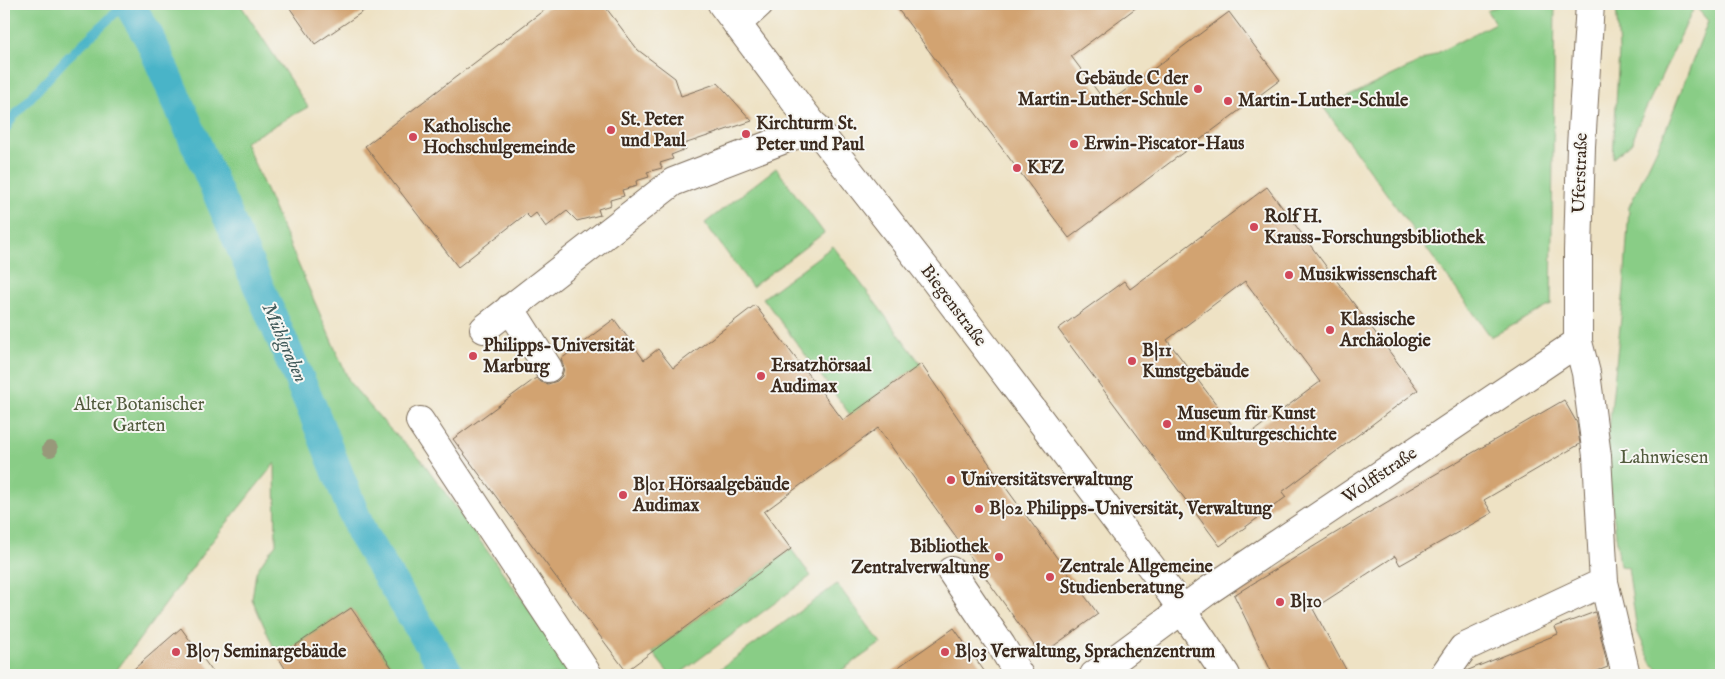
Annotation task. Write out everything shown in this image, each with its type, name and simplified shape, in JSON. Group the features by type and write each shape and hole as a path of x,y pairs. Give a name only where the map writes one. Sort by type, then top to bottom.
{"street":[{"path":"729,14 759,4"},
{"name":"Uferstraße","path":"1590,4 1581,146 1578,342 1586,373 1597,456 1604,582 1626,675"},
{"name":"Biegenstraße","path":"729,14 933,278 1182,610 1226,675"},
{"path":"484,329 673,182 816,127"},
{"path":"510,308 548,368"},
{"name":"Wolffstraße","path":"1182,610 1578,342"},
{"path":"420,421 588,675"},
{"path":"951,571 1019,675"},
{"path":"1444,675 1463,648 1604,582"},
{"path":"1094,675 1182,610"}],"green space":[{"name":"Alter Botanischer Garten","path":"4,4 240,4 308,107 245,142 350,383 389,428 420,458 577,675 397,675 351,608 278,657 252,599 256,572 276,544 275,463 210,544 113,675 4,675"},
{"path":"1501,4 1555,4 1551,305 1491,337 1324,108 1410,67 1495,23 1487,11"},
{"name":"Lahnwiesen","path":"1616,4 1721,4 1721,675 1666,675 1652,664 1637,631 1628,567 1620,566 1606,458 1624,289 1629,207 1667,127 1708,21 1695,6 1635,131 1633,142 1613,158 1619,51"},
{"path":"776,168 824,233 752,287 705,223"},
{"path":"833,246 921,364 851,416 763,298"},
{"path":"791,549 811,576 678,675 670,675 652,652"},
{"path":"837,584 881,643 835,675 712,675"}],"building":[{"path":"287,4 374,4 315,44"},
{"path":"552,4 603,4 638,50 675,78 681,96 718,83 752,121 684,144 686,149 671,155 673,159 660,163 662,168 647,172 649,177 636,181 637,186 622,190 624,196 610,200 611,205 598,209 600,215 577,221 567,211 546,227 536,213 530,218 526,214 458,267 365,146"},
{"path":"894,4 1141,4 1071,56 1107,104 1229,12 1280,80 1069,238"},
{"name":"B|11 Kunstgebäude","path":"1267,187 1418,390 1282,492 1286,497 1220,546 1058,329 1124,281 1130,289","holes":["1245,281 1320,382 1243,439 1167,340"]},
{"path":"755,305 843,420 921,364 1006,488 1098,614 1041,655 878,428 764,512 791,549 626,671 453,439 536,378 548,384 557,381 562,376 564,368 561,359 614,319 644,360 658,349 673,368"},
{"path":"1564,400 1577,423 1580,444 1484,500 1492,513 1400,565 1395,556 1313,609 1349,675 1273,675 1234,595 1370,512"},
{"path":"351,608 397,675 289,675 278,657"},
{"path":"1595,612 1608,667 1587,675 1463,675 1466,671 1558,634 1555,627"},
{"name":"B|07 Seminargebäude","path":"181,628 215,675 127,675"},
{"name":"B|03 Verwaltung, Sprachenzentrum","path":"954,628 987,675 887,675"}],"waterway":[{"path":"4,132 13,117 66,59 125,4"},
{"name":"Mühlgraben","path":"129,4 150,39 311,406 362,534 449,675"}],"place":[{"name":"Gebäude C der Martin-Luther-Schule","path":"1198,89"},
{"name":"Martin-Luther-Schule","path":"1228,101"},
{"name":"St. Peter und Paul","path":"611,130"},
{"name":"Kirchturm St. Peter und Paul","path":"746,134"},
{"name":"Katholische Hochschulgemeinde","path":"413,137"},
{"name":"Erwin-Piscator-Haus","path":"1074,144"},
{"name":"KFZ","path":"1017,168"},
{"name":"Rolf H. Krauss-Forschungsbibliothek","path":"1254,227"},
{"name":"Musikwissenschaft","path":"1289,275"},
{"name":"Klassische Archäologie","path":"1330,330"},
{"name":"Philipps-Universität Marburg","path":"473,356"},
{"name":"B|11 Kunstgebäude","path":"1132,361"},
{"name":"Ersatzhörsaal Audimax","path":"761,376"},
{"name":"Museum für Kunst und Kulturgeschichte","path":"1167,424"},
{"name":"Universitätsverwaltung","path":"951,480"},
{"name":"B|01 Hörsaalgebäude Audimax","path":"623,495"},
{"name":"B|02 Philipps-Universität, Verwaltung","path":"979,509"},
{"name":"Bibliothek Zentralverwaltung","path":"999,557"},
{"name":"Zentrale Allgemeine Studienberatung","path":"1050,577"},
{"name":"B|10","path":"1280,602"},
{"name":"B|07 Seminargebäude","path":"176,652"},
{"name":"B|03 Verwaltung, Sprachenzentrum","path":"945,652"}]}
